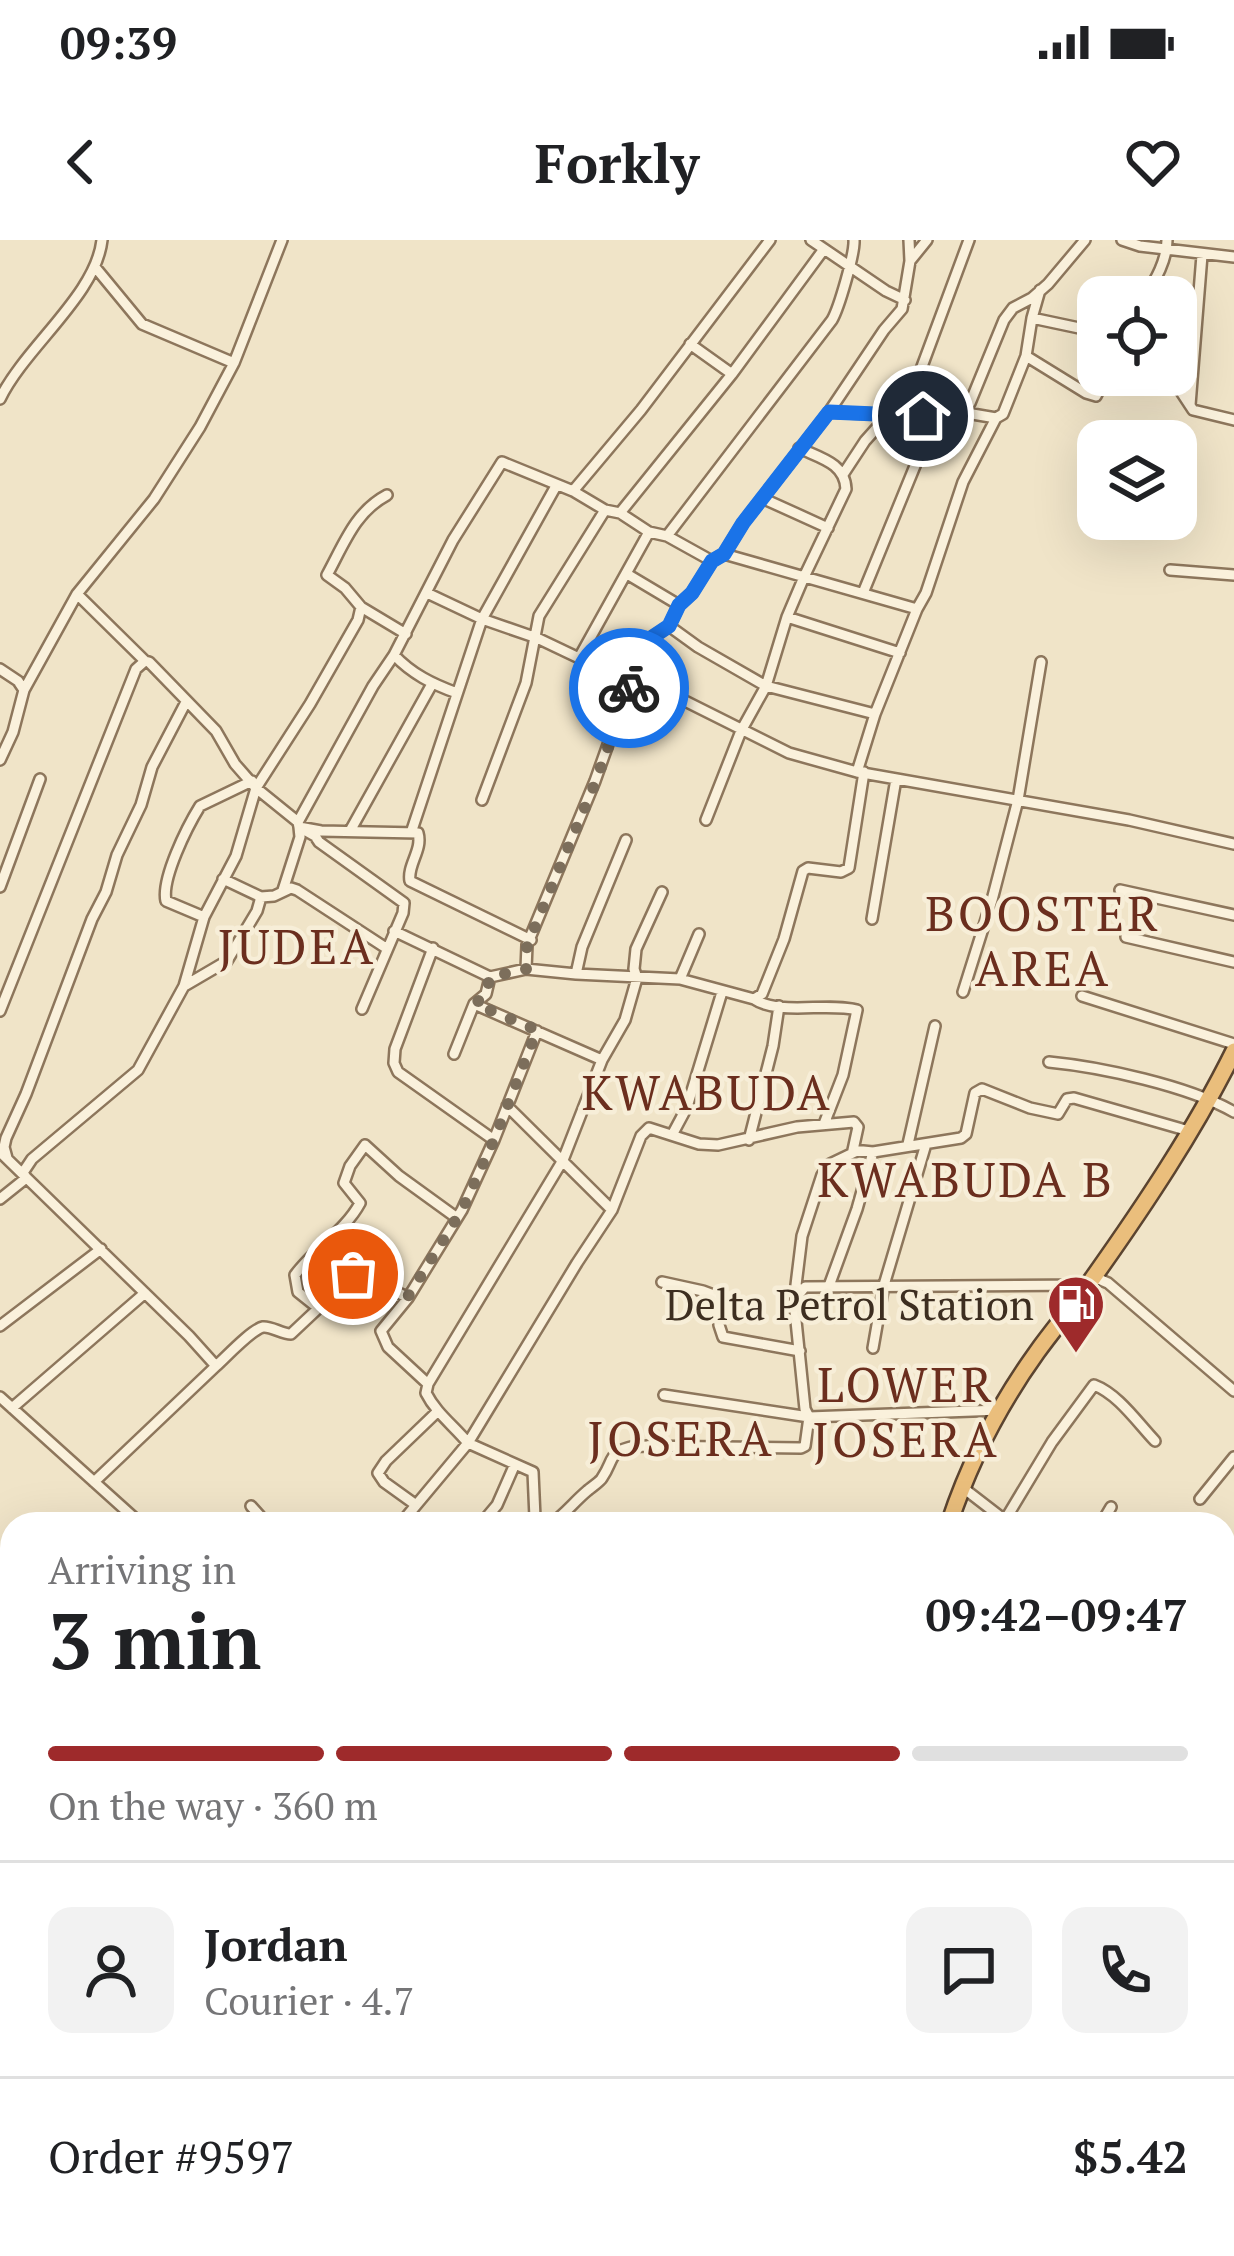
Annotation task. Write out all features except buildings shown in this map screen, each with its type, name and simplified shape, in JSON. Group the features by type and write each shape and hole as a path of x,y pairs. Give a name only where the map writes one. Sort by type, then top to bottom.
{"highway":[{"path":"952,1512 960,1486 1000,1410 1189,1131 1234,1047"}],"street":[{"path":"0,398 95,267 102,240"},
{"path":"0,760 25,691 77,594 154,499 200,427 234,363 282,240"},
{"path":"573,491 770,240"},
{"path":"811,240 905,300"},
{"path":"668,536 832,320 855,250 854,240"},
{"path":"526,969 530,940 596,781 633,672 651,638 669,626 712,561 724,554 902,309 910,240"},
{"path":"910,262 927,240"},
{"path":"908,416 969,240"},
{"path":"829,412 934,417 970,403 1004,320 1048,284 1085,240"},
{"path":"1122,240 1234,257"},
{"path":"1190,405 1201,254 1206,240"},
{"path":"1156,276 1167,244"},
{"path":"620,513 732,374 824,249"},
{"path":"95,267 142,324 234,363"},
{"path":"754,999 762,994 784,939 803,871 849,868 874,714 964,482 996,418 1006,408 1026,356 1040,290"},
{"path":"1032,318 1077,328"},
{"path":"690,344 732,374"},
{"path":"1026,356 1077,388"},
{"path":"1184,396 1196,412 1234,420"},
{"path":"955,411 996,418"},
{"path":"844,473 890,413"},
{"path":"863,593 934,417"},
{"path":"706,820 741,731 766,686 804,577 846,489 838,466 799,448"},
{"path":"284,890 301,837 299,825 453,540 502,462 620,513 712,561"},
{"path":"411,833 482,619 556,486"},
{"path":"387,495 361,513 327,575 362,607 406,634"},
{"path":"763,497 829,528"},
{"path":"482,800 526,683 539,616 605,510"},
{"path":"579,658 649,532"},
{"path":"724,554 917,609"},
{"path":"1170,570 1234,575"},
{"path":"627,574 679,605"},
{"path":"427,593 579,658 633,672 789,753 861,772 1129,820 1234,844"},
{"path":"77,594 216,731 235,764 254,784 319,842 400,898 404,908 362,1009"},
{"path":"0,1199 25,1179 32,1160 138,1070 184,986 204,917 236,856 254,784 310,704 362,607"},
{"path":"788,617 900,653"},
{"path":"669,626 766,686 874,714"},
{"path":"394,655 432,684 457,693"},
{"path":"0,1011 136,670 145,661"},
{"path":"964,992 1018,800 1041,662"},
{"path":"0,669 25,691"},
{"path":"350,831 432,684"},
{"path":"186,702 152,766 141,805 117,855 3,1155 216,1366"},
{"path":"872,919 896,778"},
{"path":"0,887 40,779"},
{"path":"204,917 166,902 170,872 200,806 254,784"},
{"path":"299,825 321,831 418,833 410,881 530,940"},
{"path":"576,974 582,947 626,841"},
{"path":"223,879 261,897 297,890 386,948"},
{"path":"1120,890 1234,915"},
{"path":"535,1512 533,1472 468,1443 437,1412 426,1393 563,1160 602,1060 625,1020 637,978 636,949 662,892"},
{"path":"184,986 227,961 261,897"},
{"path":"394,932 490,977 526,969 680,979 766,1006 857,1010 843,1075 824,1124"},
{"path":"680,979 699,934"},
{"path":"1126,937 1234,962"},
{"path":"433,948 395,1048 394,1064 398,1072 494,1140"},
{"path":"454,1054 490,977"},
{"path":"672,1135 687,1107 722,992"},
{"path":"1082,997 1234,1047"},
{"path":"475,1004 602,1060"},
{"path":"749,1140 779,1006"},
{"path":"908,1144 935,1026"},
{"path":"428,1384 388,1347 381,1331 457,1218 537,1030"},
{"path":"1049,1062 1210,1098 1234,1112"},
{"path":"800,1292 796,1285 802,1236 830,1164 855,1153 964,1136 975,1093 982,1089 1058,1114 1067,1099 1074,1098 1189,1131"},
{"path":"507,1106 612,1210"},
{"path":"410,1512 468,1443 612,1210 641,1136 649,1128 718,1145 797,1127 857,1124 855,1153"},
{"path":"873,1348 884,1286 926,1144"},
{"path":"318,1308 298,1292 295,1275 360,1203 344,1183 365,1145 457,1218"},
{"path":"830,1286 872,1152"},
{"path":"0,1326 101,1250"},
{"path":"94,1482 258,1329 269,1327 291,1334 358,1271 407,1298"},
{"path":"662,1282 719,1298 723,1336 800,1351"},
{"path":"568,1512 602,1479 611,1458 623,1448 805,1445 809,1417 795,1311 796,1298 805,1287 1108,1283 1234,1391"},
{"path":"13,1408 145,1293"},
{"path":"1014,1512 1052,1442 1094,1385 1111,1394 1155,1441"},
{"path":"664,1395 809,1417 1000,1410"},
{"path":"0,1397 128,1512"},
{"path":"416,1505 378,1473 437,1412"},
{"path":"1200,1499 1234,1457"},
{"path":"491,1512 515,1464"},
{"path":"960,1486 995,1512"},
{"path":"251,1506 256,1512"},
{"path":"1108,1512 1111,1507"}],"way so far":[{"path":"353,1274 364,1272 407,1298 462,1210 537,1030 475,1004 486,994 490,977 526,969 527,946 629,688"}],"place":[{"name":"Delta Petrol Station","path":"1076,1355"}],"district":[{"name":"BOOSTER AREA","path":"1043,940"},
{"name":"JUDEA","path":"297,946"},
{"name":"KWABUDA","path":"707,1092"},
{"name":"KWABUDA B","path":"966,1179"},
{"name":"LOWER JOSERA","path":"906,1412"},
{"name":"JOSERA","path":"681,1438"}],"route":[{"path":"629,688 633,668 651,638 669,626 679,605 712,561 724,554 829,412 923,416"}]}
